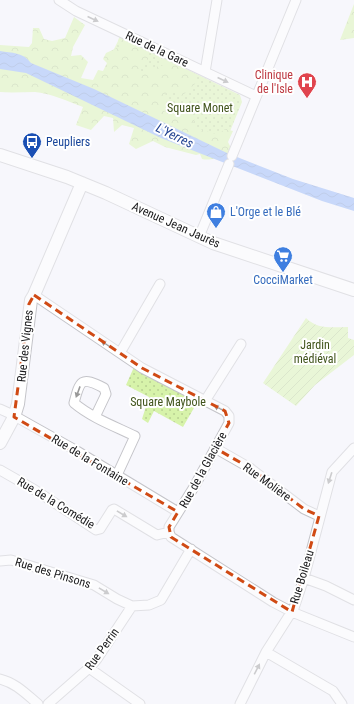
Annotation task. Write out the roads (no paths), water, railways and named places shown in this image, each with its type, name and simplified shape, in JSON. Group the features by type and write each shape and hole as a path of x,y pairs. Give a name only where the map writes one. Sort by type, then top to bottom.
{"street":[{"name":"Rue de la Gare","path":"59,0 76,12 256,96"},
{"path":"205,72 217,0"},
{"path":"199,237 296,0"},
{"name":"Avenue Jean Jaurès","path":"0,155 82,183 199,237 256,258 354,290"},
{"name":"Rue des Vignes","path":"0,443 14,417 18,404 29,304 82,183"},
{"path":"120,353 160,284"},
{"name":"Rue de la Glacière","path":"34,295 142,368 225,411 229,416 229,423 194,487 169,527 169,532"},
{"path":"204,401 241,344"},
{"name":"Rue de la Fontaine","path":"0,409 77,451 178,512"},
{"path":"95,417 135,436 117,476"},
{"name":"Rue Molière","path":"215,448 250,468 304,510 319,516"},
{"name":"Rue Boileau","path":"240,704 266,652 287,617 292,612 304,578 319,516 332,472 354,448"},
{"name":"Rue de la Comédie","path":"0,470 35,490 96,530 100,529 114,509 157,535 169,532"},
{"path":"169,532 171,537 273,602 292,612 354,637"},
{"path":"132,606 149,605 162,600 191,549"},
{"name":"Rue des Pinsons","path":"0,561 11,560 94,585 132,606"},
{"path":"304,578 326,586 354,600"},
{"name":"Rue Perrin","path":"48,704 89,668 97,659 132,606"},
{"path":"266,652 332,691 342,704"},
{"path":"89,668 140,704"},
{"path":"0,679 18,687 38,704"}],"water":[{"name":"L'Yerres","path":"0,51 21,55 28,59 31,63 94,89 227,153 231,157 237,157 293,179 354,198 354,211 322,201 161,138 26,73 0,69"}],"place":[{"name":"Clinique de l'Isle","path":"307,99"},
{"name":"Peupliers","path":"32,159"},
{"name":"L'Orge et le Blé","path":"216,229"},
{"name":"CocciMarket","path":"283,273"}],"park label":[{"name":"Square Monet","path":"200,108"},
{"name":"Jardin médiéval","path":"315,352"},
{"name":"Square Maybole","path":"168,402"}]}
